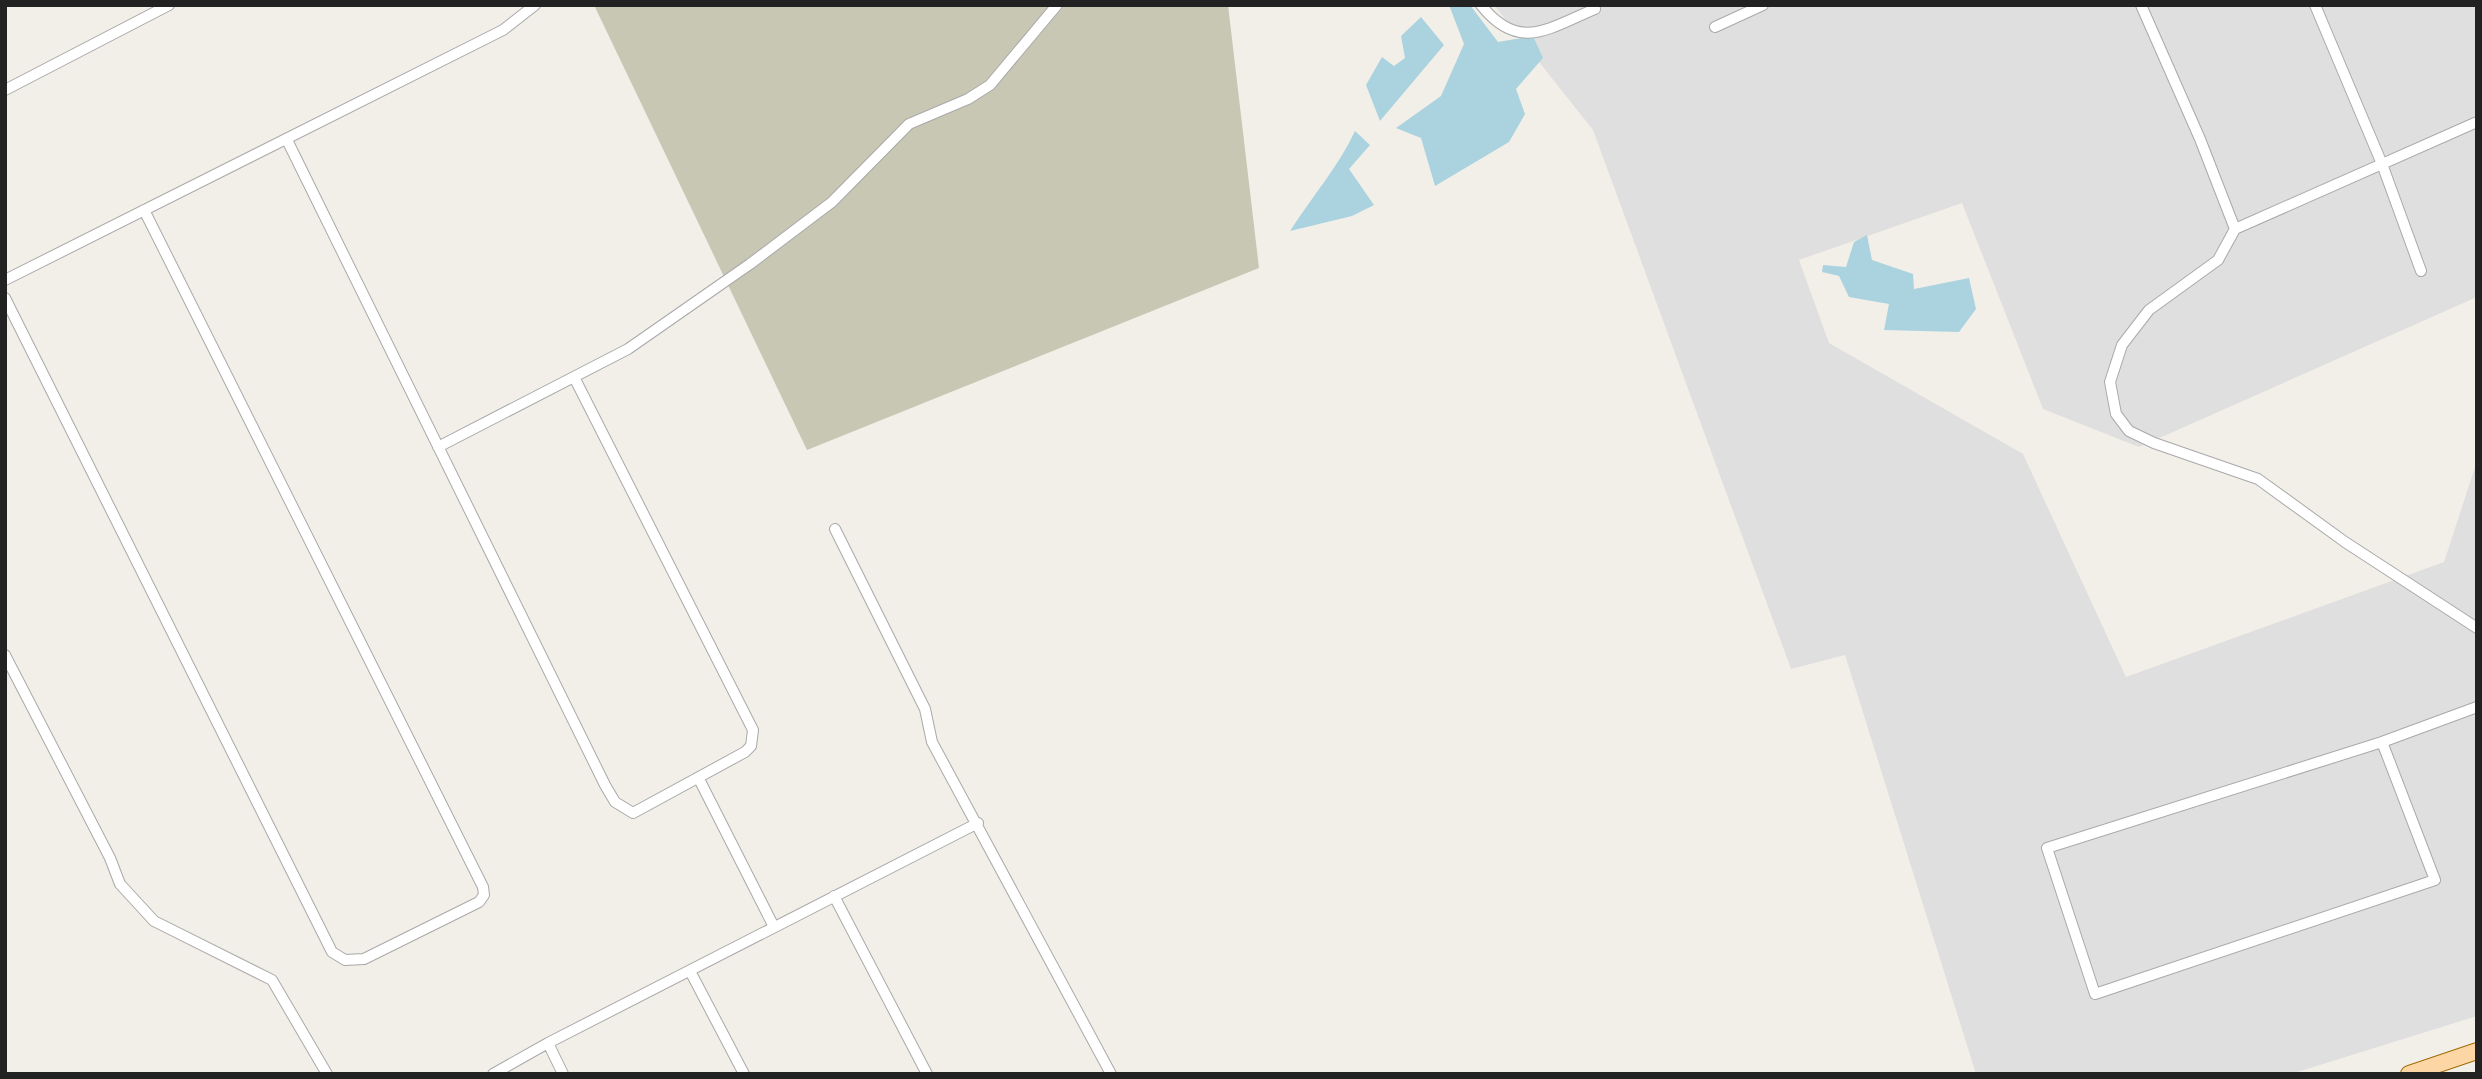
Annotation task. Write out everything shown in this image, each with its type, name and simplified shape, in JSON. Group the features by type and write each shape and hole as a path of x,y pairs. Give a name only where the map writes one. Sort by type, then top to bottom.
{"main road":[{"path":"2409,1074 2477,1051"}],"street":[{"path":"5,90 169,5"},
{"path":"5,280 503,30 535,5"},
{"path":"438,447 575,379 649,336 784,240 832,202 909,124 968,99 990,85 1057,5"},
{"path":"1482,5 1500,26 1523,34 1544,31 1596,6"},
{"path":"1715,27 1763,5"},
{"path":"2141,5 2200,139 2235,229"},
{"path":"2315,5 2382,164 2421,271"},
{"path":"2477,121 2235,229 2218,260 2149,310 2122,345 2110,382 2116,414 2129,430 2154,443 2258,479 2345,542 2477,628"},
{"path":"287,140 524,625 615,802 627,811 640,811 745,752 751,746 753,730 575,379"},
{"path":"5,299 332,951 345,960 363,959 479,902 484,895 484,887 144,210"},
{"path":"835,529 925,709 932,741 1111,1074"},
{"path":"5,655 110,858 120,884 154,921 272,980 327,1074"},
{"path":"2382,742 2435,880 2095,994 2047,848 2382,742 2477,707"},
{"path":"699,779 774,927"},
{"path":"493,1074 548,1043 978,823"},
{"path":"834,896 927,1074"},
{"path":"690,971 744,1074"},
{"path":"548,1043 563,1074"}],"shaded area":[{"path":"594,5 1228,5 1259,268 807,450"},
{"path":"1494,5 2477,5 2477,297 2139,447 2043,409 1962,203 1799,260 1829,343 2023,454 2126,677 2444,562 2477,461 2477,1016 2291,1074 1976,1074 1845,655 1791,669 1593,130"}],"water":[{"path":"1449,5 1470,5 1498,42 1533,36 1543,58 1516,89 1525,114 1509,142 1435,186 1421,138 1396,128 1441,96 1464,44"},
{"path":"1421,17 1444,45 1380,121 1366,85 1382,57 1394,66 1405,58 1401,36"},
{"path":"1355,131 1370,145 1349,169 1374,205 1352,216 1290,231 1333,169"},
{"path":"1867,235 1872,260 1913,274 1914,289 1969,278 1976,309 1959,332 1884,330 1889,304 1849,297 1839,276 1822,272 1823,265 1846,267 1854,242"}]}
